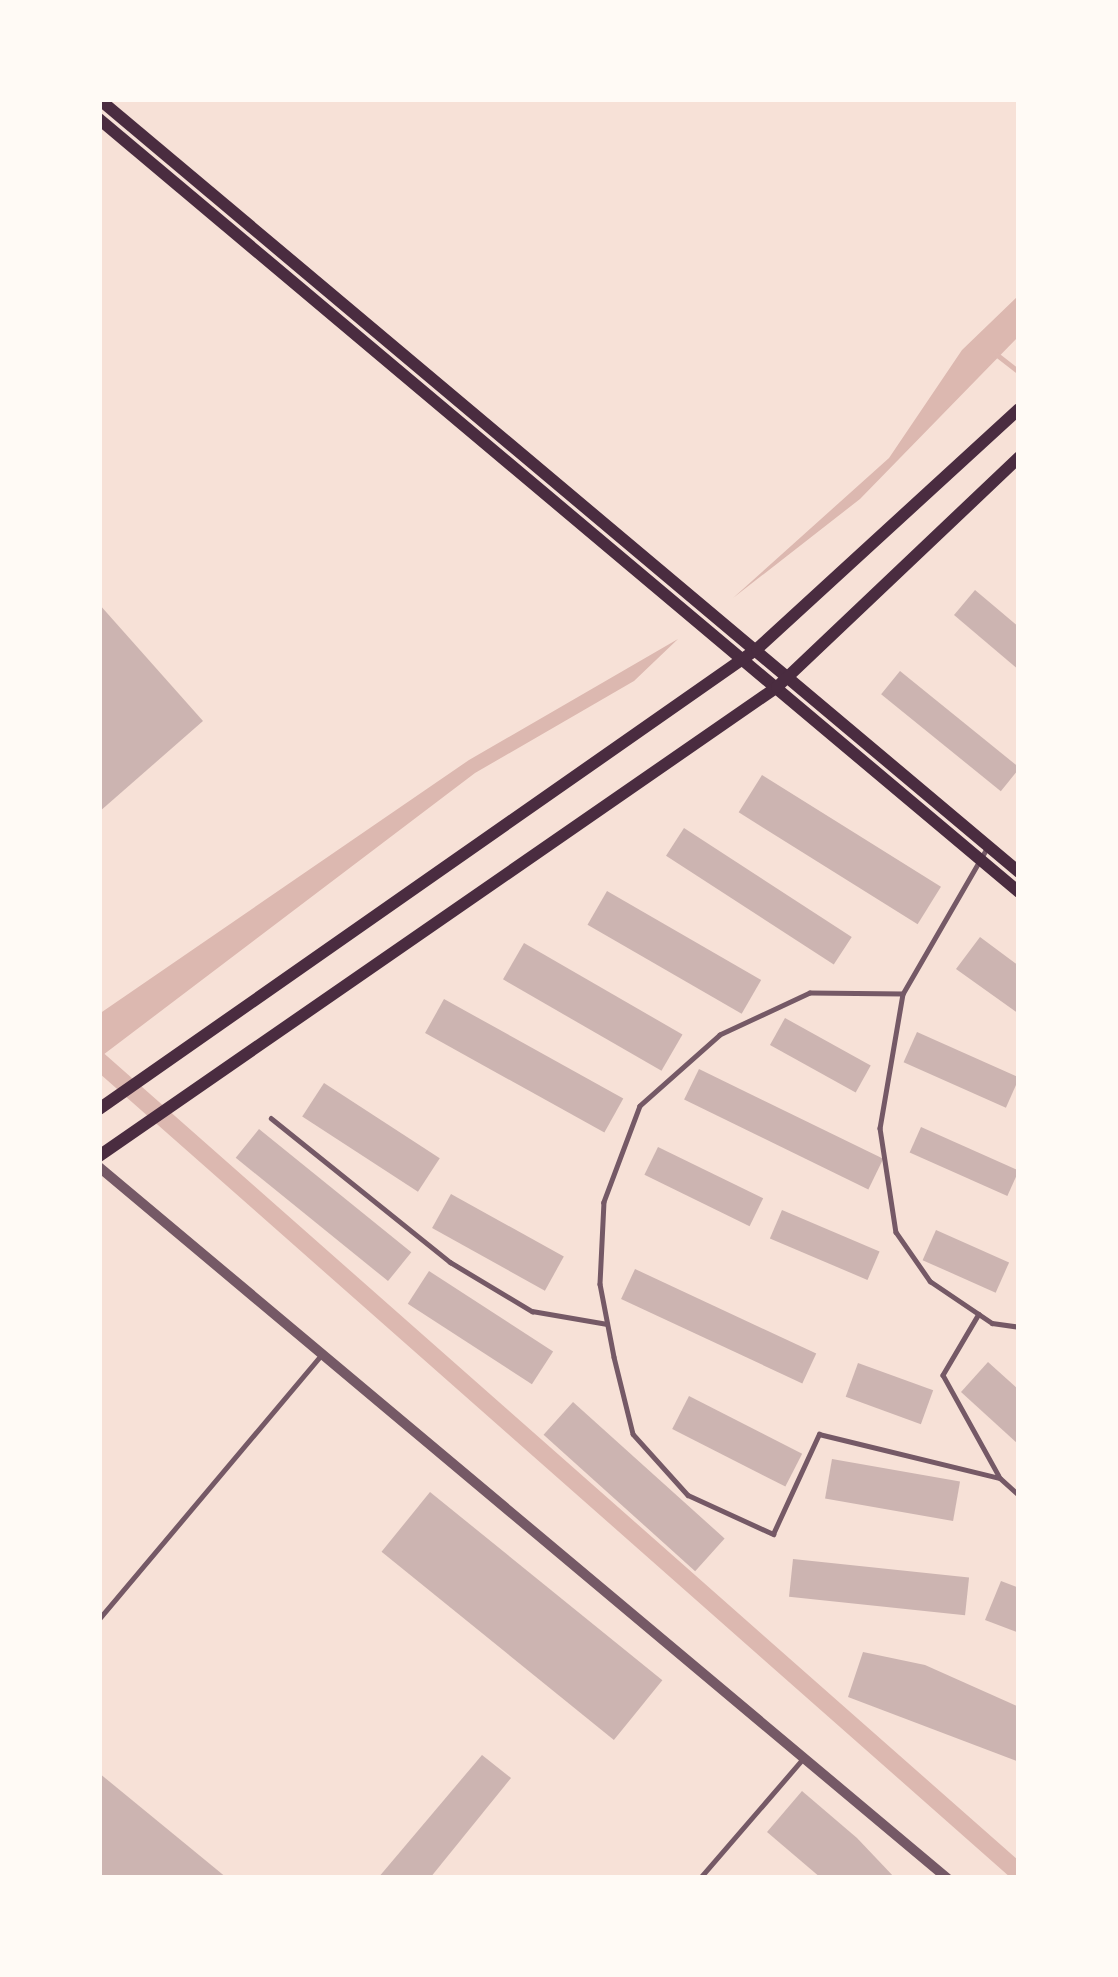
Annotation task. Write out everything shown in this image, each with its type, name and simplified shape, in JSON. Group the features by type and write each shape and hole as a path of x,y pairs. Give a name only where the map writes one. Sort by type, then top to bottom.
{"main road":[{"path":"99,99 791,676 983,852 1019,892"},
{"path":"99,119 777,687 983,852 1019,872"},
{"path":"99,1109 757,649 1019,409"},
{"path":"99,1156 777,687 1019,458"}],"street":[{"path":"99,1167 946,1878"}],"lane":[{"path":"983,852 903,994 880,1128 896,1232 930,1281 980,1314 1019,1327"},
{"path":"903,994 810,993 719,1035 640,1106 604,1202 607,1324 633,1434 688,1495 773,1534 819,1434 1000,1478"},
{"path":"271,1118 450,1262 532,1311 607,1324"},
{"path":"980,1314 944,1376 1000,1478 1019,1495"},
{"path":"99,1619 322,1355"},
{"path":"700,1878 804,1757"}],"shaded area":[{"path":"1019,295 1019,336 860,499 733,598 889,458 962,350"},
{"path":"678,639 634,681 475,773 99,1058 99,1014 469,760"}],"building":[{"path":"975,590 1019,627 1019,670 954,615"},
{"path":"99,604 203,721 99,812"},
{"path":"900,671 1019,767 1001,791 881,694"},
{"path":"762,775 941,887 918,924 739,812"},
{"path":"684,828 852,937 834,965 666,856"},
{"path":"607,891 761,980 742,1014 588,925"},
{"path":"980,937 1019,966 1019,1014 956,969"},
{"path":"524,943 682,1034 661,1071 503,979"},
{"path":"444,999 623,1098 604,1132 425,1033"},
{"path":"785,1018 871,1066 856,1093 770,1045"},
{"path":"917,1032 1019,1077 1006,1108 904,1062"},
{"path":"699,1069 883,1159 868,1189 684,1100"},
{"path":"324,1083 440,1158 418,1192 302,1117"},
{"path":"921,1127 1019,1171 1007,1196 910,1153"},
{"path":"259,1129 411,1252 388,1281 236,1158"},
{"path":"658,1147 763,1198 750,1226 644,1175"},
{"path":"451,1194 564,1257 545,1291 432,1228"},
{"path":"782,1210 880,1251 867,1280 770,1239"},
{"path":"936,1230 1009,1263 996,1293 923,1260"},
{"path":"635,1269 816,1354 802,1383 621,1299"},
{"path":"429,1271 553,1352 532,1384 408,1304"},
{"path":"988,1362 1019,1390 1019,1445 961,1392"},
{"path":"858,1363 933,1390 921,1424 846,1397"},
{"path":"689,1396 802,1454 785,1487 672,1429"},
{"path":"573,1402 725,1539 695,1571 544,1435"},
{"path":"832,1459 960,1482 953,1521 825,1498"},
{"path":"430,1492 662,1680 614,1740 382,1552"},
{"path":"793,1559 969,1578 965,1615 789,1597"},
{"path":"1001,1581 1019,1588 1019,1633 985,1620"},
{"path":"863,1652 925,1665 1019,1707 1019,1762 848,1697"},
{"path":"482,1755 511,1778 430,1878 378,1878"},
{"path":"99,1773 227,1878 99,1878"},
{"path":"802,1791 895,1878 821,1878 767,1832"}],"waterway":[{"path":"995,353 1019,372"},
{"path":"99,1061 1019,1873"}]}
